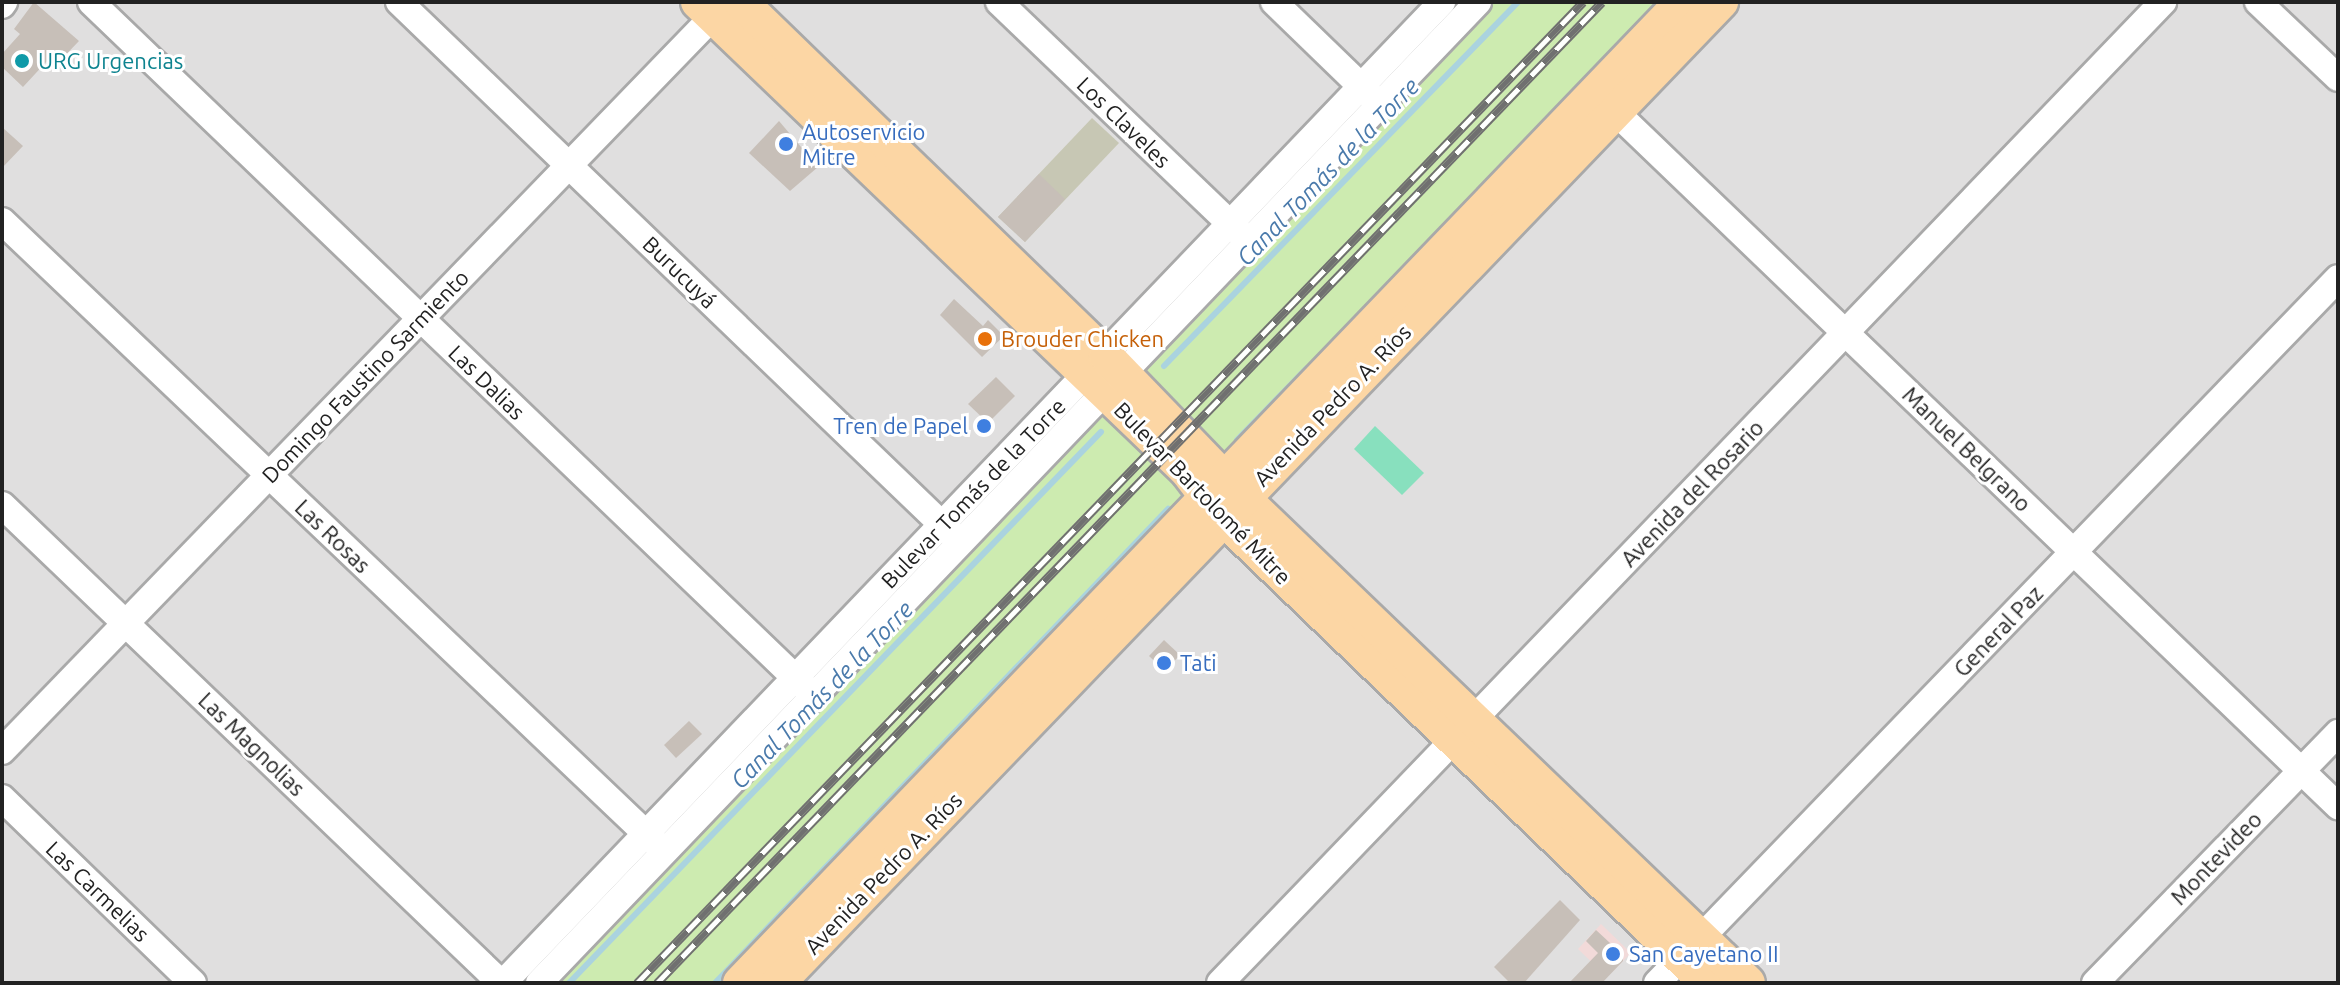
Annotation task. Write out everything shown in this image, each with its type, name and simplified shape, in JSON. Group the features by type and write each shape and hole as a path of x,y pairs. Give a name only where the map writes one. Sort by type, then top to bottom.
{"main road":[{"name":"Avenida Pedro A. Ríos","path":"1606,102 1682,2"},
{"name":"Avenida Pedro A. Ríos","path":"740,983 788,971 1224,498 1606,102 1721,2"},
{"name":"Bulevar Bartolomé Mitre","path":"720,6 1104,375 1224,498 1691,948 1748,983"},
{"name":"Bulevar Bartolomé Mitre","path":"1691,948 1707,983"}],"street":[{"name":"Las Dalias","path":"91,2 804,687"},
{"name":"Burucuyá","path":"399,2 951,534"},
{"name":"Los Claveles","path":"999,2 1240,233"},
{"path":"1274,2 1380,105"},
{"name":"Bulevar Tomás de la Torre","path":"1240,233 1361,86 1442,2"},
{"name":"Bulevar Tomás de la Torre","path":"502,983 656,842 1240,233 1380,105 1478,2"},
{"name":"Avenida del Rosario","path":"1220,983 2163,2"},
{"path":"2258,2 2338,78"},
{"name":"Domingo Faustino Sarmiento","path":"2,751 720,6"},
{"name":"Manuel Belgrano","path":"1606,102 2338,806"},
{"name":"Las Rosas","path":"2,221 656,842"},
{"name":"General Paz","path":"1657,983 2338,278"},
{"name":"Las Magnolias","path":"2,505 502,983"},
{"name":"Montevideo","path":"2095,983 2338,733"},
{"name":"Las Carmelias","path":"2,798 193,983"},
{"name":"Bulevar Tomás de la Torre","path":"539,983 656,842"}],"shaded area":[{"path":"2,2 1478,2 539,983 2,983"},
{"path":"1682,2 2338,2 2338,983 740,983"},
{"path":"1092,118 1119,143 1025,242 998,217"},
{"path":"1601,924 1631,953 1607,977 1578,949"}],"green space":[{"path":"1478,2 1721,2 778,983 539,983"},
{"path":"1375,426 1424,473 1402,495 1354,449"}],"building":[{"path":"34,2 79,41 55,66 48,60 23,87 2,67 2,54 20,34 14,29"},
{"path":"779,121 818,167 790,191 749,153"},
{"path":"2,127 23,146 2,168"},
{"path":"1039,174 1065,199 1025,242 998,217"},
{"path":"954,299 983,326 988,320 1004,336 982,357 940,315"},
{"path":"996,377 1015,396 988,423 968,404"},
{"name":"Tati","path":"1164,640 1180,655 1165,671 1149,656"},
{"path":"689,721 702,734 676,758 664,745"},
{"path":"1560,900 1580,920 1524,983 1510,983 1494,967"},
{"path":"1596,930 1623,955 1623,961 1602,983 1569,983 1598,953 1586,941"}],"waterway":[{"name":"Canal Tomás de la Torre","path":"1164,366 1518,2"},
{"path":"1237,440 1307,368"},
{"name":"Canal Tomás de la Torre","path":"569,983 1101,432"},
{"path":"715,983 1168,509"}],"railway":[{"path":"637,983 1583,2"},
{"path":"657,983 1602,2"}],"place":[{"name":"URG Urgencias","path":"22,61"},
{"name":"Autoservicio Mitre","path":"786,144"},
{"name":"Brouder Chicken","path":"985,339"},
{"name":"Tren de Papel","path":"984,426"},
{"name":"Tati","path":"1164,663"},
{"name":"San Cayetano II","path":"1613,954"}]}
